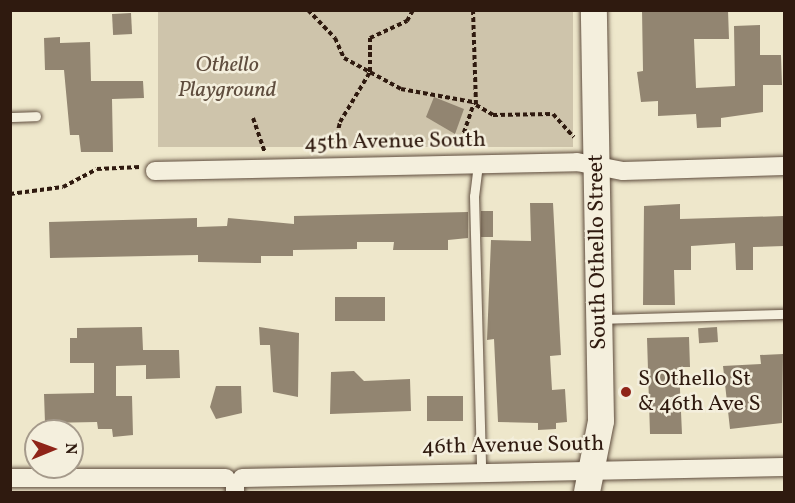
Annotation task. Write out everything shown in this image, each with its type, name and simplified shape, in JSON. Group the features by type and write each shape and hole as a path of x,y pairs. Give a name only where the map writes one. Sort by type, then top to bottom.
{"street":[{"name":"South Othello Street","path":"590,480 601,422 594,10"},
{"name":"45th Avenue South","path":"155,171 478,164 596,166 623,171 784,166"},
{"name":"46th Avenue South","path":"10,478 234,483 481,469 590,480 784,467"}],"lane":[{"path":"10,117 36,116"},
{"path":"478,164 474,196 481,469"},
{"path":"599,319 784,314"}],"path":[{"path":"308,10 335,38 342,57 408,91 474,102 489,114 554,114 569,131"},
{"path":"333,167 337,128 370,72 370,38 407,21 412,10"},
{"path":"460,165 459,139 474,102 473,10"},
{"path":"253,118 263,136 267,169"},
{"path":"10,194 63,187 97,169 155,171"}],"green space":[{"name":"Othello Playground","path":"158,11 573,11 573,147 158,147"}],"building":[{"path":"642,10 728,10 729,39 694,39 696,88 735,86 734,26 760,25 760,55 781,55 782,85 763,85 763,112 721,118 721,127 697,128 696,114 658,116 658,101 641,102 637,72 643,71"},
{"path":"131,13 132,34 113,35 112,14"},
{"path":"60,37 60,43 90,42 91,81 143,81 144,98 112,99 113,152 81,152 79,135 70,135 64,70 45,70 44,38"},
{"path":"434,97 464,109 455,134 426,117"},
{"path":"530,203 553,203 561,355 550,356 552,390 565,389 567,422 556,423 556,429 538,430 538,423 498,422 494,339 487,340 491,240 531,241"},
{"path":"680,204 680,219 784,216 784,246 753,247 753,270 736,270 735,243 691,246 691,270 674,270 675,305 643,305 644,206"},
{"path":"481,211 493,211 493,237 481,237"},
{"path":"468,212 468,238 448,240 448,250 393,250 394,242 357,242 357,249 293,250 293,256 261,256 261,263 198,262 198,255 50,258 49,222 197,218 197,227 227,226 228,218 294,224 294,216"},
{"path":"335,297 385,297 385,321 335,321"},
{"path":"142,327 143,350 179,350 180,378 146,379 146,365 116,366 116,396 132,396 133,435 113,437 112,429 98,429 97,422 84,422 84,419 45,419 44,394 94,393 94,363 70,363 70,338 77,338 77,328"},
{"path":"259,327 299,333 298,397 273,392 270,345 260,345"},
{"path":"717,327 718,342 699,343 698,328"},
{"path":"689,337 690,367 679,367 682,434 650,434 647,338"},
{"path":"783,354 782,423 730,429 723,366 761,364 760,355"},
{"path":"354,371 364,381 410,379 411,411 330,414 331,372"},
{"path":"216,386 241,386 242,413 216,419 210,407"},
{"path":"427,396 463,396 463,421 427,421"}],"place":[{"name":"S Othello St & 46th Ave S","path":"626,392"}]}
